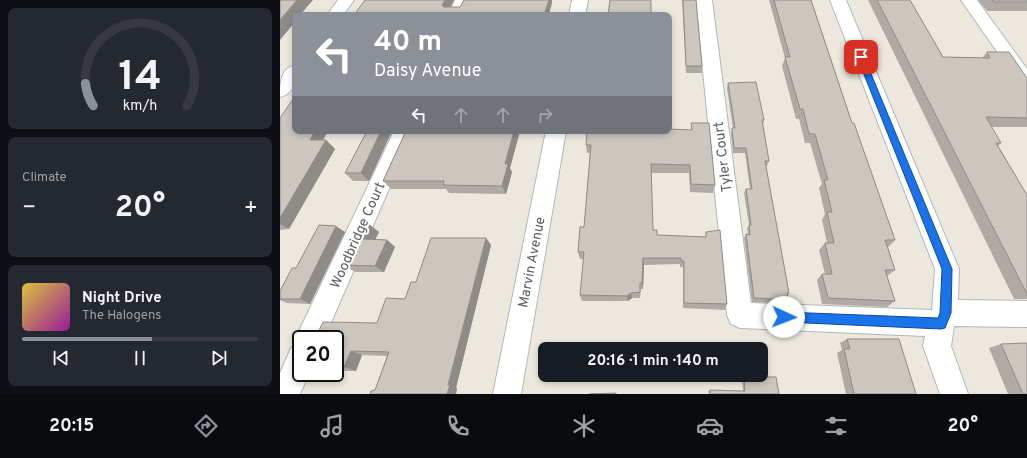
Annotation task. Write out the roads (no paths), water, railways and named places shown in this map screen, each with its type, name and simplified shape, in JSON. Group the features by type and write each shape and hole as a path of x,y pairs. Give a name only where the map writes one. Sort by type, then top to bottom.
{"street":[{"path":"337,12 346,0"},
{"path":"457,12 463,0"},
{"path":"578,12 580,0"},
{"name":"Tyler Court","path":"704,0 740,315 943,319"},
{"path":"838,0 947,269 943,319 937,346 954,394"},
{"path":"969,0 1027,82"},
{"path":"280,92 292,74"},
{"name":"Woodbridge Court","path":"314,330 403,134"},
{"name":"Marvin Avenue","path":"507,394 555,134"},
{"path":"943,319 1027,314"},
{"path":"285,394 292,378"}]}
